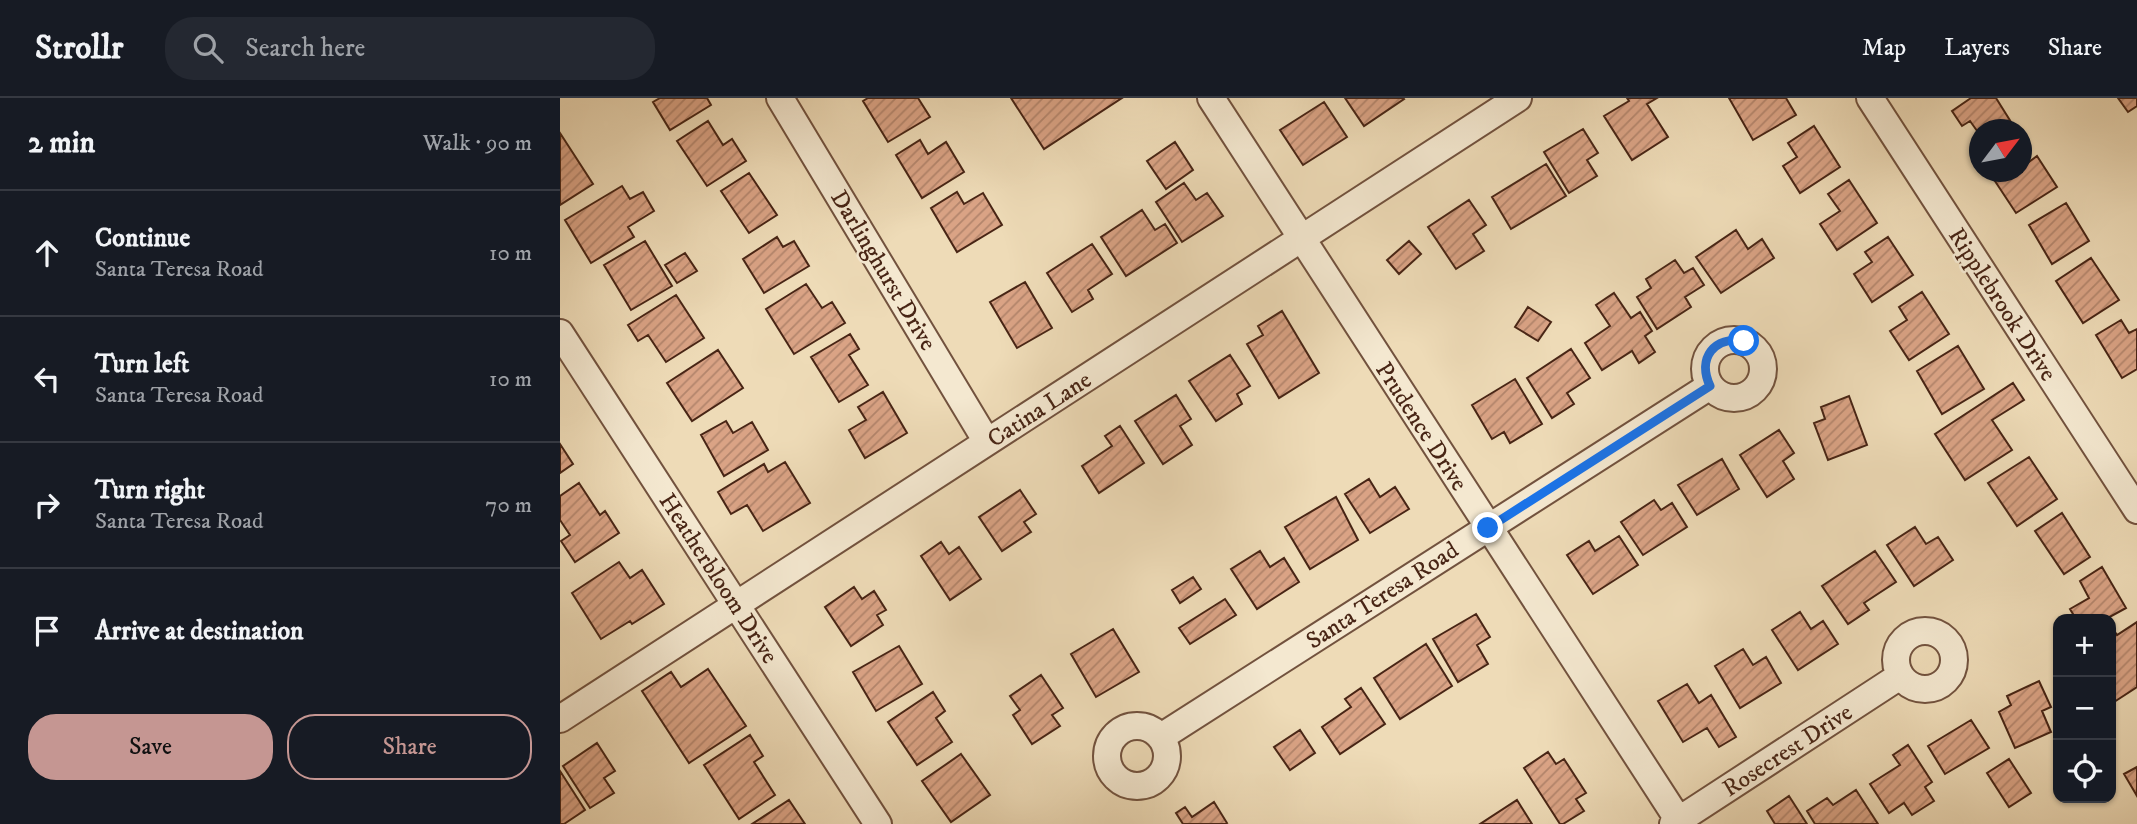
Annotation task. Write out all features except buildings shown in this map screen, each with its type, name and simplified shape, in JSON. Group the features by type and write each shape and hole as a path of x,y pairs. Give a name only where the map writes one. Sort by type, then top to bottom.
{"street":[{"name":"Darlinghurst Drive","path":"780,98 987,442"},
{"name":"Prudence Drive","path":"1211,98 1677,823"},
{"name":"Catina Lane","path":"560,719 1518,98"},
{"name":"Ripplebrook Drive","path":"1870,98 2137,510"},
{"name":"Heatherbloom Drive","path":"560,333 878,824"},
{"name":"Santa Teresa Road","path":"1161,737 1710,386"},
{"name":"Rosecrest Drive","path":"1677,823 1900,676"}],"route":[{"path":"1488,528 1710,386 1705,369 1710,352 1725,341 1744,341"}]}
